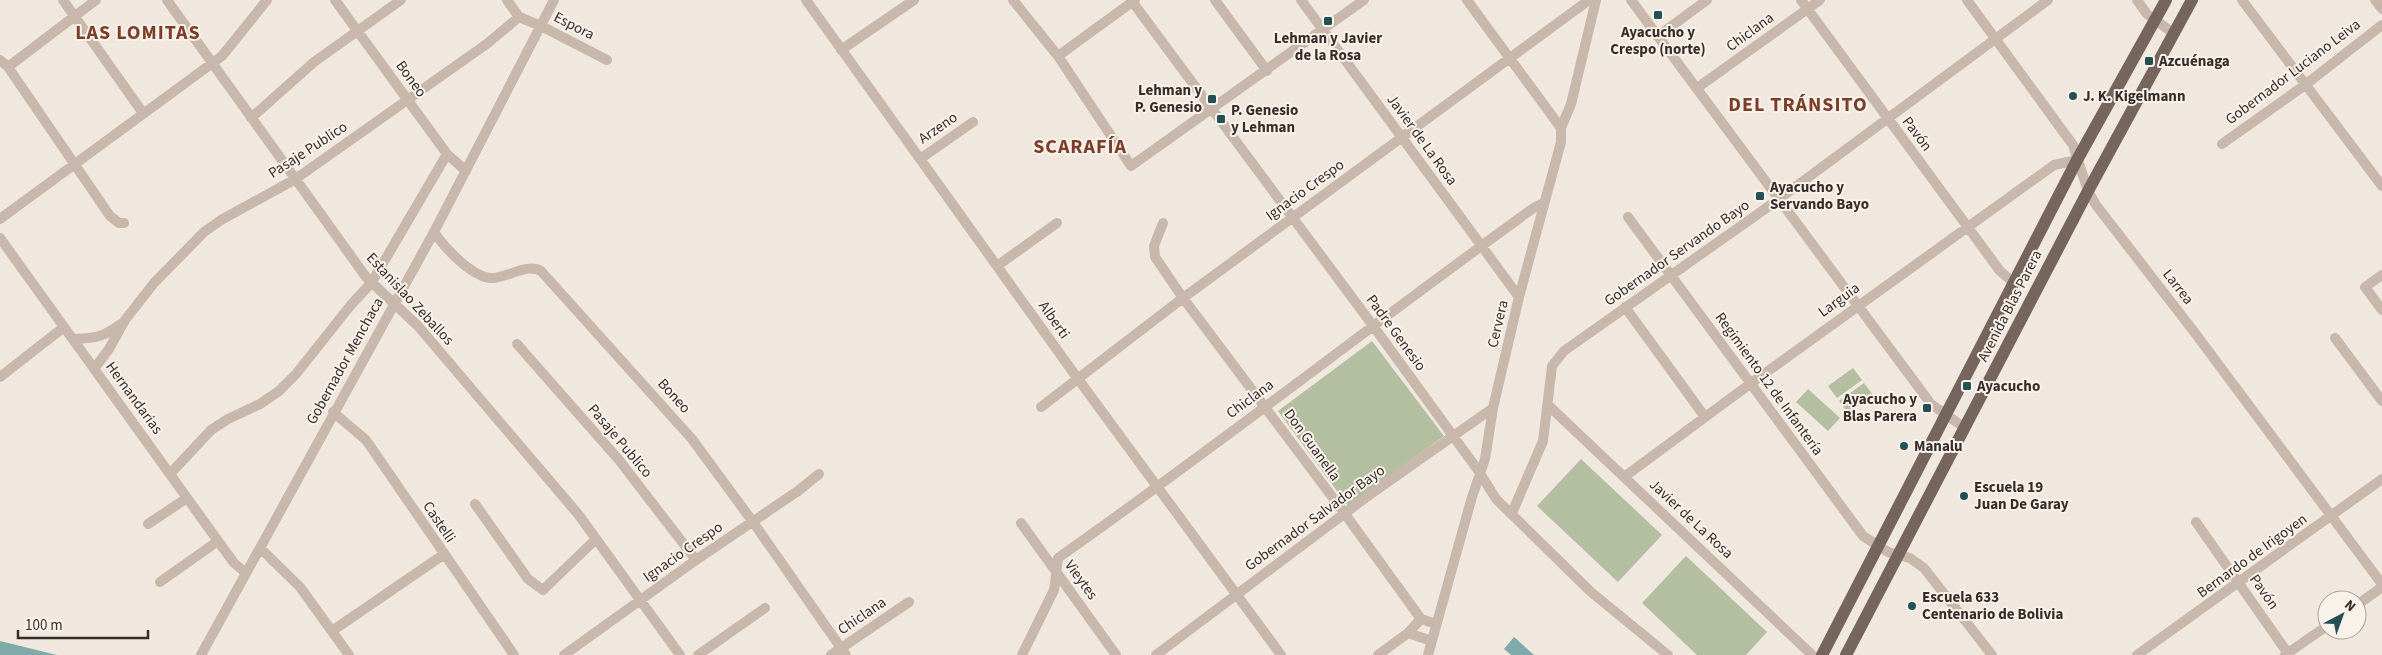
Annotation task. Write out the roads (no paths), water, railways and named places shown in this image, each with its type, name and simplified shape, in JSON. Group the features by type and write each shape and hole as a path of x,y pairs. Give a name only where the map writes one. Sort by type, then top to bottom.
{"main road":[{"name":"Avenida Blas Parera","path":"1822,655 2077,160 2166,0"},
{"name":"Avenida Blas Parera","path":"1846,655 2088,191 2192,0"}],"street":[{"path":"63,0 143,113"},
{"path":"8,67 96,0"},
{"name":"Estanislao Zeballos","path":"167,0 294,180 366,277 418,326 568,502 680,655"},
{"path":"0,219 222,56 266,0"},
{"name":"Boneo","path":"336,0 448,154 466,172"},
{"path":"251,118 314,62 401,0"},
{"path":"507,0 519,17"},
{"name":"Gobernador Menchaca","path":"201,655 333,412 434,232 554,0"},
{"name":"Alberti","path":"806,0 1078,379 1281,655"},
{"path":"841,50 914,0"},
{"path":"1013,0 1058,56 1131,166 1267,71 1364,0"},
{"path":"1215,0 1267,71"},
{"name":"Javier de La Rosa","path":"1301,0 1519,297"},
{"path":"1468,0 1561,128"},
{"name":"Ignacio Crespo","path":"1041,407 1183,298 1589,0"},
{"name":"Cervera","path":"1428,655 1485,460 1494,408 1519,297 1561,142 1561,128 1571,104 1596,0"},
{"path":"1631,0 1931,404 1965,428"},
{"path":"1639,11 1645,0"},
{"path":"1658,36 1707,0"},
{"name":"Pavón","path":"1801,0 2000,271 2013,282"},
{"name":"Chiclana","path":"1697,88 1820,0"},
{"name":"Larrea","path":"1967,0 2073,145 2088,191 2332,516 2382,586"},
{"name":"Gobernador Servando Bayo","path":"1512,513 1544,441 1552,366 1564,351 1779,199 2048,0"},
{"path":"2137,0 2154,20 2173,33"},
{"path":"2242,0 2382,186"},
{"path":"2376,0 2382,9"},
{"path":"1058,56 1133,1"},
{"name":"Padre Genesio","path":"1133,1 1374,327 1480,473 1496,499 1591,592 1668,655"},
{"name":"Espora","path":"519,17 541,26 607,60"},
{"name":"Pasaje Publico","path":"94,369 110,349 125,320 154,283 204,232 221,220 294,180 408,101 488,43 519,17"},
{"name":"Gobernador Luciano Leiva","path":"2222,144 2305,85 2382,25"},
{"path":"0,60 8,67 110,216 119,223 124,222"},
{"name":"Arzeno","path":"920,159 973,122"},
{"path":"170,474 211,430 228,419 260,404 279,391 296,374 350,306 372,282 448,154"},
{"name":"Larguia","path":"1624,477 1857,306 2054,165 2077,160"},
{"name":"Chiclana","path":"1022,655 1054,590 1058,558 1266,407 1481,246 1544,202"},
{"name":"Regimiento 12 de Infantería","path":"1628,217 1863,536 1877,546 1916,561 1924,568 1992,655"},
{"name":"Don Guanella","path":"1163,222 1153,252 1183,298 1266,407 1296,452 1345,514 1421,620"},
{"path":"997,266 1057,223"},
{"name":"Boneo","path":"434,232 457,260 487,277 495,278 534,268 541,271 679,423 753,522 843,652"},
{"name":"Hernandarias","path":"0,238 234,563 246,573"},
{"path":"2382,275 2365,287 2382,310"},
{"path":"1625,307 1705,417"},
{"name":"Pasaje Publico","path":"73,339 97,338 107,335 125,320"},
{"path":"0,377 64,327"},
{"path":"2335,338 2382,401"},
{"name":"Pasaje Publico","path":"517,344 618,460 696,560"},
{"name":"Javier de La Rosa","path":"1549,406 1812,655"},
{"name":"Gobernador Salvador Bayo","path":"1156,655 1345,514 1452,436 1494,408"},
{"name":"Castelli","path":"333,412 366,440 514,655"},
{"name":"Ignacio Crespo","path":"564,655 696,560 798,491 819,474"},
{"name":"Bernardo de Irigoyen","path":"2138,655 2239,584 2382,479"},
{"path":"148,524 187,498"},
{"path":"475,504 528,579 543,590 596,539"},
{"name":"Pavón","path":"2196,522 2287,654"},
{"name":"Vieytes","path":"1021,523 1116,655"},
{"path":"160,582 218,541"},
{"path":"260,548 290,575 349,655"},
{"path":"332,631 444,555"},
{"path":"2367,597 2382,586"},
{"name":"Chiclana","path":"831,655 843,652 909,602"},
{"path":"698,655 765,608"},
{"path":"1378,655 1408,633 1421,620 1436,624"},
{"path":"1408,633 1432,641"},
{"path":"2287,654 2317,633"}],"water":[{"path":"1514,637 1534,655 1511,655 1504,649"},
{"path":"0,641 57,655 0,655"}],"place":[{"name":"Ayacucho y Crespo (norte)","path":"1658,15"},
{"name":"Lehman y Javier de la Rosa","path":"1328,21"},
{"name":"Azcuénaga","path":"2149,61"},
{"name":"J. K. Kigelmann","path":"2073,96"},
{"name":"Lehman y P. Genesio","path":"1212,99"},
{"name":"P. Genesio y Lehman","path":"1221,119"},
{"name":"Ayacucho y Servando Bayo","path":"1760,196"},
{"name":"Ayacucho","path":"1967,386"},
{"name":"Ayacucho y Blas Parera","path":"1927,408"},
{"name":"Manalu","path":"1904,446"},
{"name":"Escuela 19 Juan De Garay","path":"1964,496"},
{"name":"Escuela 633 Centenario de Bolivia","path":"1912,606"}],"district":[{"name":"LAS LOMITAS","path":"138,33"},
{"name":"DEL TRÁNSITO","path":"1798,105"},
{"name":"SCARAFÍA","path":"1080,147"}]}
